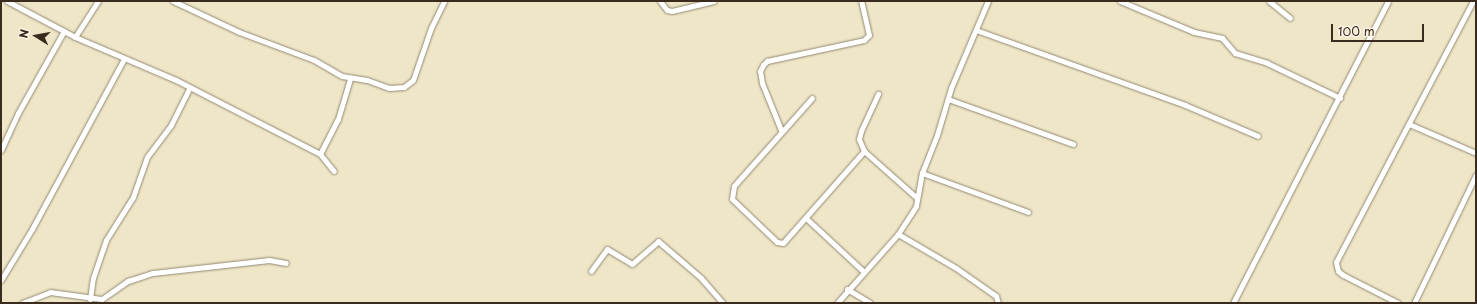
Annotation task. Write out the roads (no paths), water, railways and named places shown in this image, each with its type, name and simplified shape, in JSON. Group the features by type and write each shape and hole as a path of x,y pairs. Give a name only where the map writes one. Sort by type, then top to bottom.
{"street":[{"path":"7,1 75,37 190,87 320,154 334,171"},
{"path":"75,37 98,1"},
{"path":"173,1 256,40 314,60 350,79 367,80 389,88 409,84 416,75 431,28 444,1"},
{"path":"660,1 667,10 672,11 714,1"},
{"path":"781,130 762,83 760,72 763,65 768,62 864,40 869,35 861,1"},
{"path":"837,303 847,289 898,234 916,206 922,173 938,135 948,99 988,1"},
{"path":"1120,1 1194,32 1222,38 1235,53 1267,62 1340,98"},
{"path":"1269,1 1290,18"},
{"path":"1233,303 1340,98 1388,1"},
{"path":"1398,303 1343,275 1338,271 1336,262 1474,1"},
{"path":"1,150 18,113 64,30"},
{"path":"976,30 1185,105 1258,136"},
{"path":"1,280 36,222 124,59"},
{"path":"320,154 338,119 350,79"},
{"path":"90,299 93,278 106,240 133,197 147,157 171,125 190,87"},
{"path":"878,94 861,131 859,139 864,152 917,198"},
{"path":"812,98 781,130 734,186 732,200 777,242 783,243 807,219 864,152"},
{"path":"948,99 1073,144"},
{"path":"1409,124 1476,153"},
{"path":"922,173 1028,212"},
{"path":"1414,303 1476,175"},
{"path":"807,219 864,272"},
{"path":"898,234 967,276 996,296 998,303"},
{"path":"591,271 607,249 632,264 658,241 702,278 723,303"},
{"path":"22,303 50,292 90,299 108,297 128,281 144,274 269,260 286,262"},
{"path":"847,289 870,303"}]}
